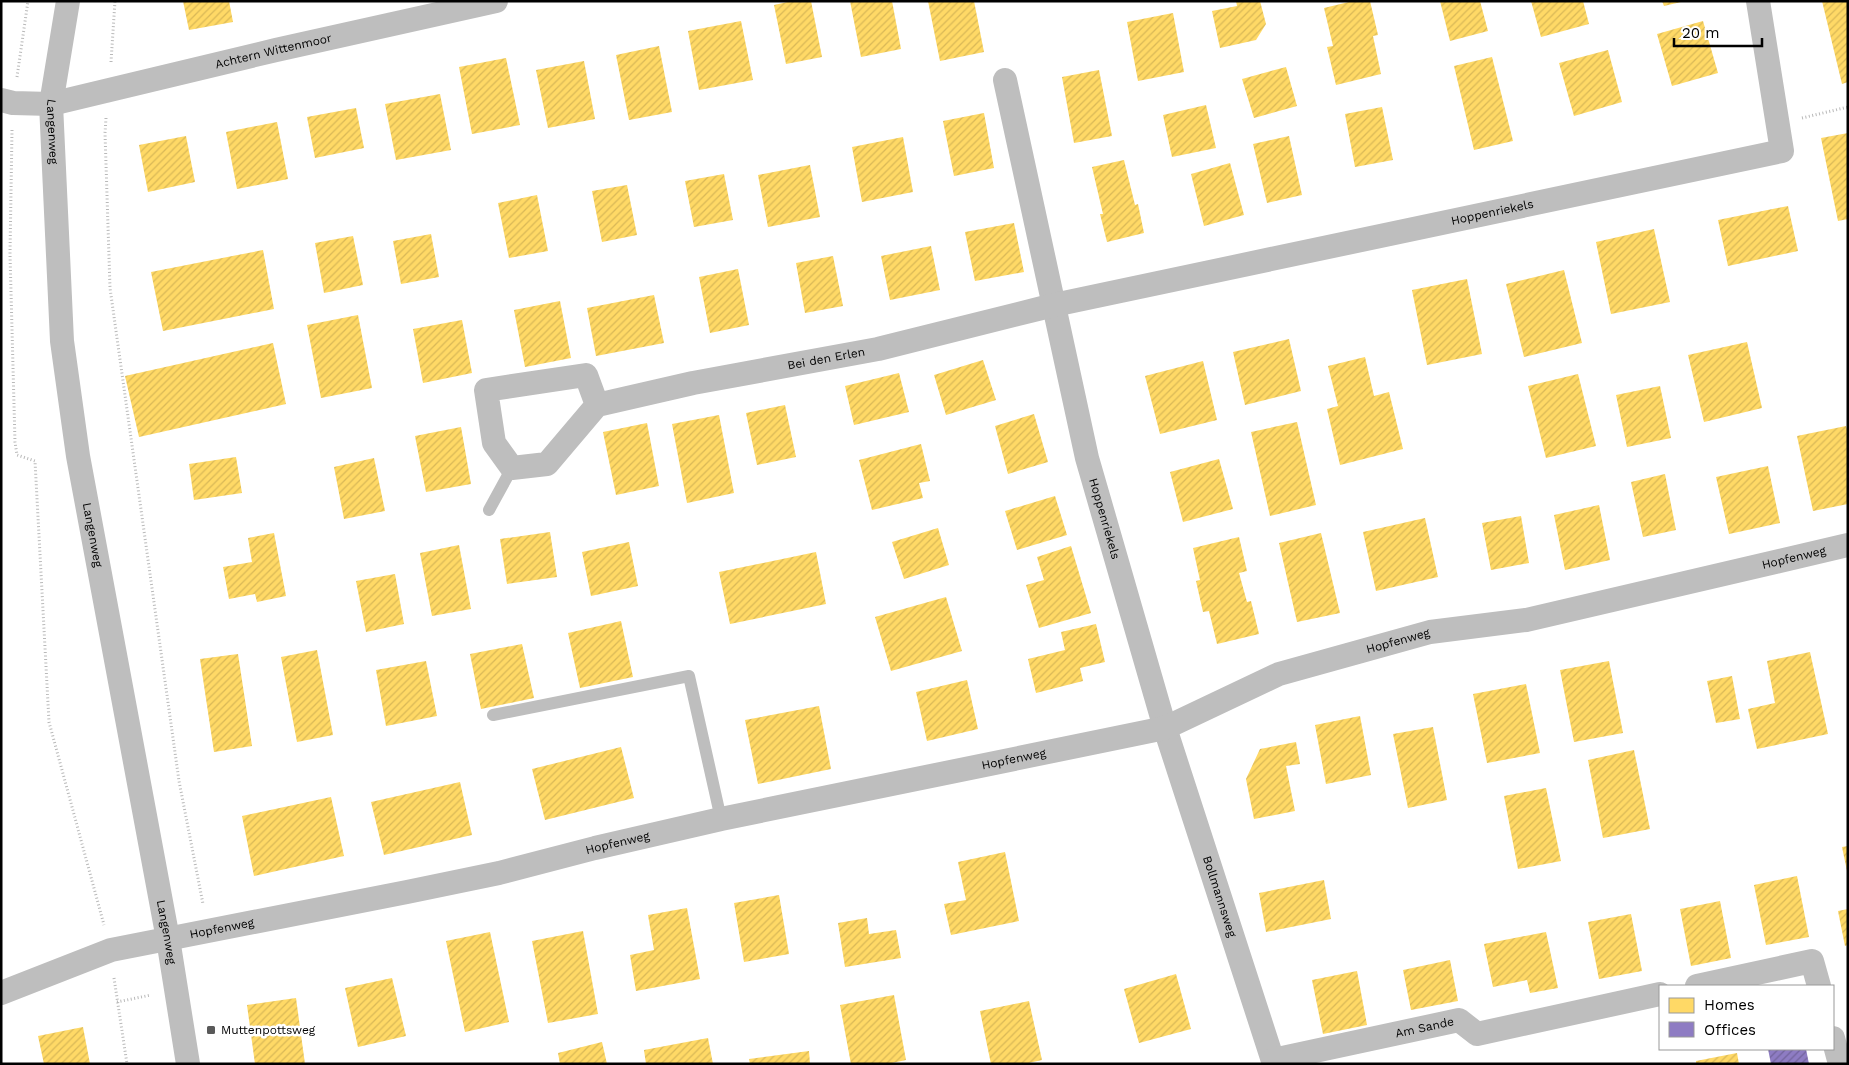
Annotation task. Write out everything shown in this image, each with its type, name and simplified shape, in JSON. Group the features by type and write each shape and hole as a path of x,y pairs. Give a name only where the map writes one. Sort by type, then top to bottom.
{"street":[{"name":"Langenweg","path":"68,1 51,104 62,341 75,437 136,778 168,940 188,1064"},
{"name":"Achtern Wittenmoor","path":"7,101 51,104 276,50 496,1"},
{"path":"1758,1 1782,151"},
{"name":"Hoppenriekels","path":"1004,80 1087,458 1165,728"},
{"name":"Hoppenriekels","path":"1054,306 1782,151"},
{"name":"Bei den Erlen","path":"596,404 693,383 878,349 1054,306"},
{"path":"586,375 596,404 547,464 512,468 494,443 486,390 586,375"},
{"name":"Hopfenweg","path":"168,940 500,873 595,848 721,819 1165,728 1279,674 1430,632 1526,620 1848,545"},
{"name":"Bollmannsweg","path":"1165,728 1274,1062"},
{"path":"1,993 111,950 168,940"},
{"path":"1702,985 1812,961 1819,985"},
{"name":"Am Sande","path":"1274,1062 1459,1020 1477,1034 1659,994"},
{"path":"1834,1042 1840,1064"}],"lane":[{"path":"489,510 512,468"},
{"path":"492,715 689,676 721,819"}],"path":[{"path":"28,1 7,101 15,442 17,455 35,461 49,722 111,950 127,1064"},
{"path":"115,1 105,133 110,288 180,781 208,932"},
{"path":"1782,151 1793,120 1848,107"},
{"path":"117,1002 154,994"}],"building: Homes":[{"path":"183,1 229,1 233,22 189,30"},
{"path":"792,1 811,1 822,57 786,64 774,5"},
{"path":"850,1 892,1 901,49 861,57"},
{"path":"928,1 974,1 984,52 940,61"},
{"path":"1236,1 1260,1 1266,24 1256,40 1220,48 1212,11 1237,6"},
{"path":"1353,1 1370,1 1378,35 1373,36 1381,74 1336,85 1327,47 1333,46 1324,8"},
{"path":"1440,1 1480,1 1488,31 1450,41"},
{"path":"1531,1 1583,1 1589,24 1541,37"},
{"path":"1662,1 1681,1 1681,2 1664,6"},
{"path":"1822,1 1848,1 1848,82 1842,84"},
{"path":"1173,13 1184,72 1138,81 1127,22"},
{"path":"741,21 753,80 699,90 688,31"},
{"path":"1703,21 1718,73 1672,86 1657,34"},
{"path":"659,46 672,112 629,120 616,55"},
{"path":"1608,50 1622,102 1574,116 1559,63"},
{"path":"1492,57 1513,141 1474,150 1454,66"},
{"path":"506,58 520,125 472,134 459,67"},
{"path":"584,61 595,119 548,128 536,70"},
{"path":"1286,67 1297,106 1254,118 1242,79"},
{"path":"1099,70 1112,136 1074,143 1062,77"},
{"path":"440,94 451,150 396,160 385,104"},
{"path":"1206,105 1216,148 1172,157 1163,115"},
{"path":"1382,107 1393,160 1355,167 1345,114"},
{"path":"356,108 364,148 315,158 307,117"},
{"path":"984,113 994,168 954,176 943,121"},
{"path":"277,122 288,179 237,189 226,132"},
{"path":"1848,133 1848,219 1838,221 1821,138"},
{"path":"186,136 195,182 148,192 139,145"},
{"path":"1289,136 1302,195 1267,203 1253,144"},
{"path":"903,137 913,192 862,202 852,147"},
{"path":"1124,160 1135,205 1138,204 1144,233 1107,242 1100,214 1103,214 1092,167"},
{"path":"1230,163 1244,215 1204,226 1191,174"},
{"path":"810,165 820,217 768,227 758,175"},
{"path":"724,174 733,220 694,227 685,181"},
{"path":"627,185 637,235 602,242 592,191"},
{"path":"537,195 548,251 509,258 498,203"},
{"path":"1788,206 1798,251 1728,266 1718,220"},
{"path":"1014,223 1024,272 975,281 965,232"},
{"path":"1654,229 1670,302 1611,314 1596,242"},
{"path":"431,234 439,277 401,284 393,241"},
{"path":"353,236 363,285 324,293 315,243"},
{"path":"931,246 940,290 890,300 881,256"},
{"path":"263,250 274,309 163,331 151,272"},
{"path":"833,256 843,306 805,313 796,263"},
{"path":"738,269 749,325 710,333 699,277"},
{"path":"1564,270 1582,343 1524,357 1506,284"},
{"path":"1467,279 1482,354 1427,365 1412,290"},
{"path":"654,295 664,343 596,356 587,308"},
{"path":"560,301 571,358 525,367 514,310"},
{"path":"358,315 372,388 321,398 307,325"},
{"path":"462,320 472,373 423,383 413,329"},
{"path":"1289,339 1301,391 1245,405 1233,352"},
{"path":"1747,342 1762,408 1704,422 1688,355"},
{"path":"273,343 286,404 139,437 125,376"},
{"path":"1365,357 1374,396 1389,392 1403,449 1340,465 1327,409 1338,406 1328,366"},
{"path":"983,360 996,400 946,415 934,375"},
{"path":"1203,361 1217,420 1160,434 1145,376"},
{"path":"899,373 909,412 854,425 845,386"},
{"path":"1578,374 1596,446 1546,458 1528,386"},
{"path":"1660,386 1671,438 1627,447 1616,395"},
{"path":"785,405 796,457 757,465 746,413"},
{"path":"1034,414 1048,462 1008,474 995,426"},
{"path":"719,415 734,493 687,503 672,424"},
{"path":"1297,422 1316,505 1270,516 1251,432"},
{"path":"647,423 659,486 616,495 603,432"},
{"path":"1846,426 1848,432 1848,504 1813,511 1797,436"},
{"path":"461,427 471,484 426,492 415,436"},
{"path":"921,444 930,481 919,483 923,498 872,510 859,460"},
{"path":"236,457 242,493 194,500 189,464"},
{"path":"374,458 385,511 344,519 334,467"},
{"path":"1219,459 1233,509 1183,522 1170,472"},
{"path":"1768,466 1780,523 1729,534 1716,477"},
{"path":"1665,474 1676,530 1643,537 1631,482"},
{"path":"1055,496 1067,535 1017,550 1005,511"},
{"path":"1599,505 1610,560 1565,570 1554,515"},
{"path":"1521,516 1529,563 1491,570 1482,523"},
{"path":"1425,518 1438,577 1376,591 1363,532"},
{"path":"938,528 949,565 904,579 892,542"},
{"path":"550,532 557,577 507,584 500,539"},
{"path":"274,533 286,596 257,602 255,594 229,599 223,567 252,562 248,538"},
{"path":"1321,533 1340,613 1297,622 1279,543"},
{"path":"1239,537 1247,571 1239,573 1247,602 1251,601 1259,634 1217,644 1209,611 1203,612 1196,581 1200,580 1193,548"},
{"path":"629,542 638,586 591,596 582,552"},
{"path":"459,545 471,609 432,616 420,553"},
{"path":"1071,546 1091,613 1039,628 1026,585 1044,580 1037,557"},
{"path":"816,552 826,604 730,624 719,572"},
{"path":"395,574 404,624 366,632 356,581"},
{"path":"946,597 962,651 891,671 875,617"},
{"path":"621,621 633,677 580,688 568,633"},
{"path":"1096,624 1105,662 1080,668 1083,681 1036,693 1028,659 1065,650 1061,632"},
{"path":"522,644 534,698 481,709 470,654"},
{"path":"317,650 333,735 297,742 281,657"},
{"path":"1810,652 1828,734 1757,749 1748,709 1775,703 1767,661"},
{"path":"238,654 252,746 214,752 200,659"},
{"path":"426,661 437,716 386,726 376,670"},
{"path":"1609,661 1623,733 1574,742 1560,670"},
{"path":"1732,676 1740,719 1716,723 1707,681"},
{"path":"967,680 978,729 927,741 916,692"},
{"path":"1526,684 1540,753 1487,763 1473,694"},
{"path":"819,706 831,769 758,784 745,720"},
{"path":"1360,716 1371,775 1326,784 1315,725"},
{"path":"1433,727 1447,800 1408,808 1393,734"},
{"path":"1296,742 1300,764 1286,766 1295,811 1254,819 1246,779 1260,749"},
{"path":"621,747 634,798 545,820 532,769"},
{"path":"1634,750 1650,829 1603,838 1588,760"},
{"path":"460,782 472,835 384,855 371,802"},
{"path":"1546,788 1561,861 1518,869 1504,796"},
{"path":"331,797 344,856 254,876 242,816"},
{"path":"1848,846 1848,870 1847,871 1842,847"},
{"path":"1005,852 1019,921 951,935 944,904 966,900 958,862"},
{"path":"1797,876 1809,937 1766,945 1754,885"},
{"path":"1324,880 1331,919 1266,932 1259,893"},
{"path":"779,895 789,954 744,962 734,903"},
{"path":"1720,901 1731,958 1691,966 1680,909"},
{"path":"687,908 700,979 636,991 630,955 654,950 648,915"},
{"path":"1848,909 1848,945 1845,946 1838,911"},
{"path":"1631,914 1642,971 1599,979 1588,922"},
{"path":"867,918 869,934 896,930 901,958 845,967 838,923"},
{"path":"583,931 598,1014 548,1023 532,941"},
{"path":"490,932 509,1022 465,1032 446,941"},
{"path":"1546,932 1558,988 1530,993 1527,980 1493,987 1484,944"},
{"path":"1450,960 1458,1001 1411,1010 1403,970"},
{"path":"1357,971 1367,1025 1323,1034 1312,980"},
{"path":"1176,974 1191,1029 1139,1043 1124,989"},
{"path":"392,978 406,1036 358,1047 345,988"},
{"path":"894,995 906,1060 887,1064 851,1064 840,1005"},
{"path":"296,998 305,1064 255,1064 247,1005"},
{"path":"1029,1001 1042,1060 1024,1064 991,1064 980,1011"},
{"path":"83,1027 90,1064 44,1064 38,1036"},
{"path":"708,1038 713,1064 646,1064 644,1050"},
{"path":"602,1042 607,1064 560,1064 558,1053"},
{"path":"809,1051 810,1064 750,1064 749,1059"},
{"path":"1737,1053 1739,1064 1696,1064 1696,1061"}],"building: Offices":[{"path":"1768,1050 1806,1050 1809,1064 1771,1064"}],"place":[{"name":"Muttenpottsweg","path":"211,1030"}]}
